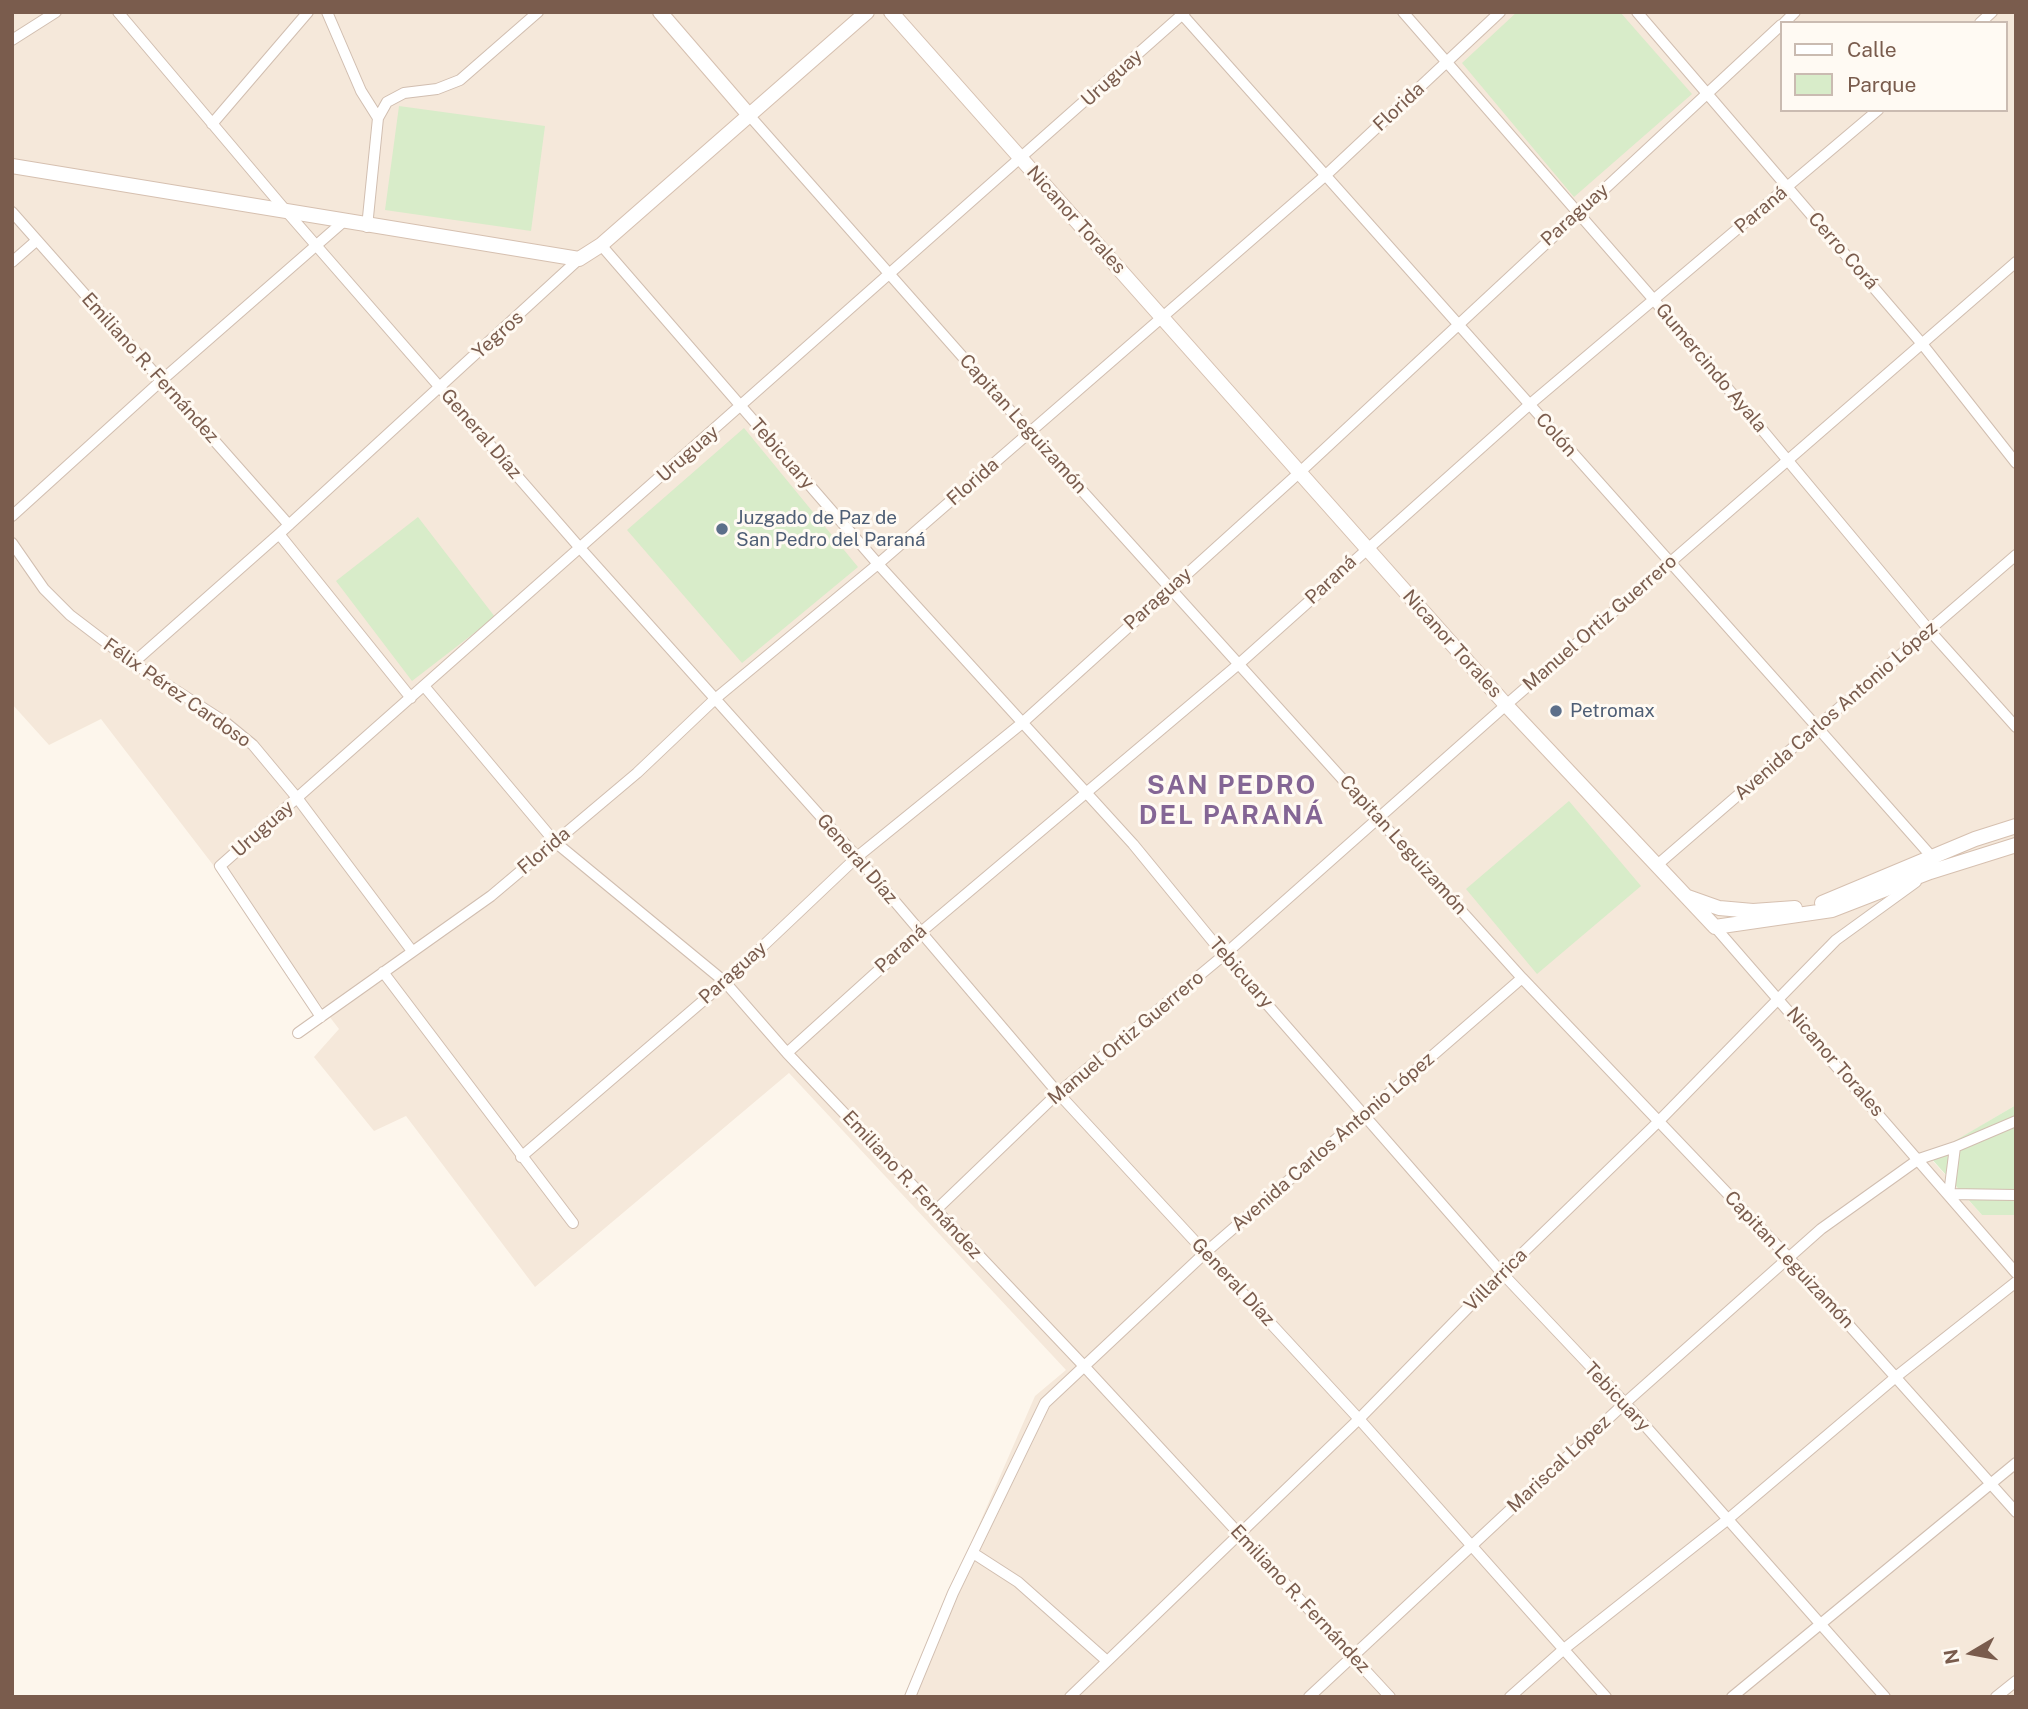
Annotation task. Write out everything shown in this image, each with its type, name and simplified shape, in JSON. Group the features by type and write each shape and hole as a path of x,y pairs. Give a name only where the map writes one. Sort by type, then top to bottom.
{"street":[{"path":"12,40 56,12"},
{"name":"General Díaz","path":"117,12 287,212 580,548 856,857 1058,1093 1359,1419 1605,1697"},
{"path":"212,124 308,12"},
{"path":"327,12 361,91 378,118"},
{"path":"367,227 378,118 387,102 404,93 437,89 460,80 538,12"},
{"name":"Capitan Leguizamón","path":"660,12 889,276 1522,978 1789,1258 2016,1512"},
{"name":"Yegros","path":"133,663 279,534 579,259 601,245 867,12"},
{"name":"Nicanor Torales","path":"891,12 1506,705 1778,997 2016,1273"},
{"name":"Gumercindo Ayala","path":"1403,12 1654,300 1930,631 2016,727"},
{"name":"Florida","path":"298,1033 491,897 637,773 715,699 878,564 1326,175 1500,12"},
{"name":"Cerro Corá","path":"1637,12 1923,345 2016,463"},
{"name":"Uruguay","path":"321,1017 220,866 1022,160 1183,13"},
{"name":"Colón","path":"1183,13 1933,857"},
{"name":"Paraguay","path":"521,1157 725,982 856,857 1021,724 1300,472 1577,212 1709,95 1780,26"},
{"name":"Paraná","path":"787,1053 920,932 1088,794 1240,663 1529,405 1876,112"},
{"path":"12,166 367,227 579,259"},
{"name":"Emiliano R. Fernández","path":"12,212 289,524"},
{"path":"12,516 343,222"},
{"path":"12,262 36,241"},
{"name":"Tebicuary","path":"601,245 878,564 1021,724 1088,794 1224,955 1502,1273 1625,1403 1885,1697"},
{"name":"Manuel Ortiz Guerrero","path":"936,1210 1058,1093 1224,955 1506,705 2016,262"},
{"path":"279,534 411,698"},
{"name":"Félix Pérez Cardoso","path":"12,543 44,589 70,615 133,663 225,722 253,745 298,799 412,951"},
{"name":"Avenida Carlos Antonio López","path":"1656,866 2016,555"},
{"name":"Emiliano R. Fernández","path":"424,686 555,842 725,982 787,1053 1083,1364 1390,1697"},
{"path":"1685,896 1719,908 1753,911 1794,908 1828,901 2016,826"},
{"name":"Villarrica","path":"1715,927 1832,910 1930,872 2016,845"},
{"path":"1930,872 1933,857"},
{"name":"Villarrica","path":"1070,1697 1359,1419 1502,1273 1658,1122 1778,997 1854,925 1930,872"},
{"path":"383,972 573,1223"},
{"name":"Avenida Carlos Antonio López","path":"910,1697 972,1553 1045,1403 1083,1364 1206,1252 1522,978"},
{"name":"Mariscal López","path":"1309,1697 1625,1403 1821,1229 1919,1159 2016,1121"},
{"path":"1955,1147 1948,1194 2016,1195"},
{"path":"1510,1697 1564,1649 1727,1520 1897,1376 2016,1282"},
{"path":"1732,1697 2016,1463"},
{"path":"972,1553 1018,1582 1107,1661"},
{"path":"1996,1697 2016,1681"}],"shaded area":[{"name":"SAN PEDRO DEL PARANÁ","path":"12,12 2016,12 2016,1105 1929,1157 1982,1215 2016,1215 2016,1697 904,1697 1035,1396 1066,1370 789,1073 535,1287 406,1116 374,1131 314,1057 339,1029 101,719 49,745 12,704"}],"green space":[{"path":"1517,12 1620,12 1692,94 1574,197 1462,63"},
{"path":"399,106 545,126 531,231 385,210"},
{"path":"744,428 858,567 742,663 627,530"},
{"path":"418,517 495,617 412,681 336,581"},
{"path":"1569,801 1641,886 1537,974 1466,889"},
{"path":"2016,1105 2016,1215 1982,1215 1929,1156"}],"place":[{"name":"Juzgado de Paz de San Pedro del Paraná","path":"722,529"},
{"name":"Petromax","path":"1556,711"}],"district":[{"name":"SAN PEDRO DEL PARANÁ","path":"1232,801"}]}
